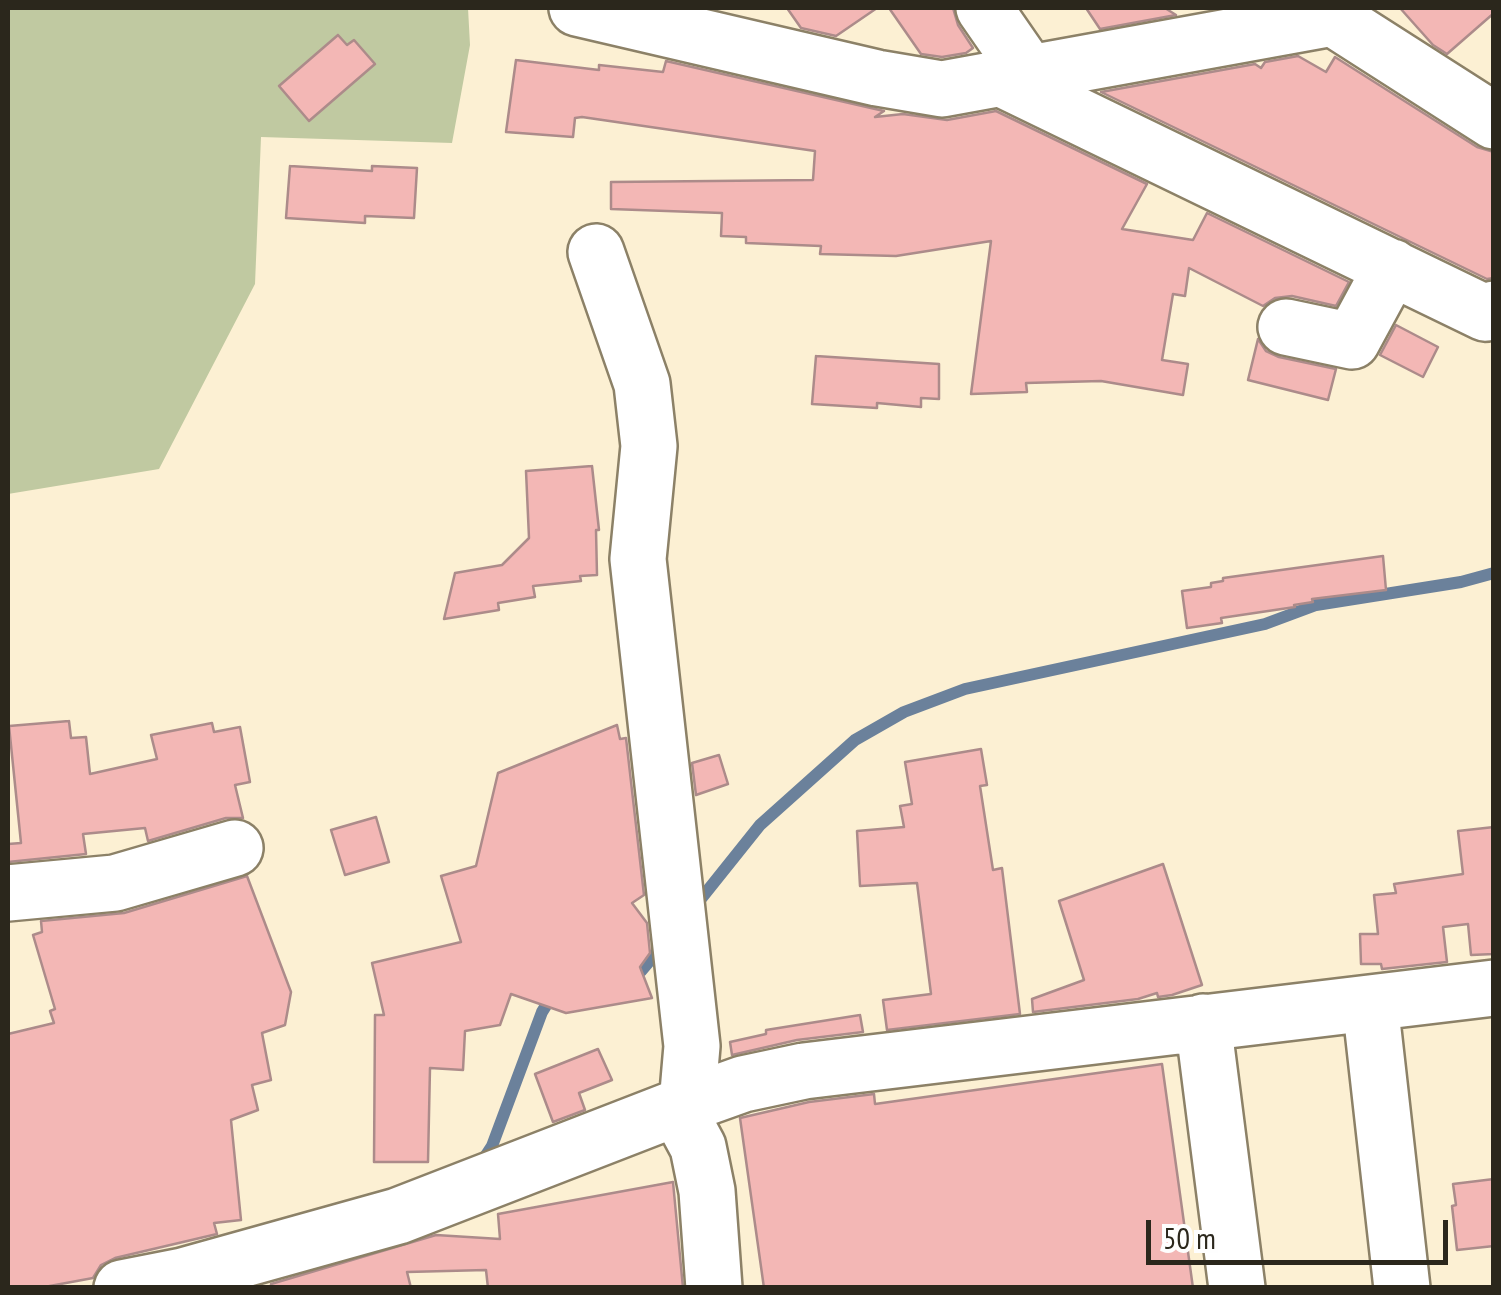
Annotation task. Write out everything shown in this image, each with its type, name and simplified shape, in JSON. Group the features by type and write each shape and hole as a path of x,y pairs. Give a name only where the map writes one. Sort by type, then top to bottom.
{"street":[{"path":"577,8 878,78 942,88 1014,75 1243,20 1363,19 1494,121"},
{"path":"984,8 1014,75 1392,267 1485,312 1494,308"},
{"path":"596,252 642,384 644,400 649,446 638,559 692,1046 682,1106 698,1147 707,1190 714,1288"},
{"path":"1286,327 1352,340 1392,267"},
{"path":"8,893 115,884 235,848"},
{"path":"122,1288 183,1276 398,1216 743,1084 804,1071 1494,988"},
{"path":"1370,1004 1402,1288"},
{"path":"1204,1022 1237,1288"}],"green space":[{"path":"8,8 468,8 470,45 452,143 261,137 255,284 159,469 8,494"}],"building":[{"path":"787,8 877,8 836,36 801,28"},
{"path":"889,8 953,8 958,25 973,48 942,57 921,54"},
{"path":"1086,8 1165,8 1176,15 1100,29"},
{"path":"1400,8 1494,8 1494,13 1447,54 1433,45"},
{"path":"338,35 347,45 354,40 375,64 309,121 279,86"},
{"path":"1298,56 1326,72 1335,57 1477,147 1494,152 1494,278 1487,279 1101,92 1255,64 1261,68 1265,62"},
{"path":"516,60 599,70 599,65 663,72 666,61 884,111 875,117 903,114 947,120 996,111 1147,184 1122,229 1193,240 1207,213 1349,282 1336,306 1292,296 1275,298 1263,306 1189,268 1185,296 1173,294 1162,360 1188,364 1183,395 1101,381 1026,383 1027,392 971,394 991,241 896,256 820,254 821,246 746,243 746,237 721,236 722,213 611,209 611,182 813,180 815,151 582,117 575,118 573,137 506,132"},
{"path":"290,166 372,171 372,166 417,168 414,218 365,216 365,223 286,218"},
{"path":"1396,325 1438,347 1423,377 1380,355"},
{"path":"1258,339 1266,351 1279,357 1336,369 1328,400 1248,380"},
{"path":"816,356 939,364 939,399 921,398 921,407 812,404"},
{"path":"592,466 599,530 597,575 580,576 581,581 533,586 535,597 498,603 499,610 444,619 455,573 502,565 529,538 526,471"},
{"path":"1383,556 1386,590 1312,599 1313,602 1295,607 1221,618 1222,623 1187,628 1182,591 1211,587 1211,583 1223,578"},
{"path":"69,721 71,738 86,737 90,774 157,759 151,735 212,723 214,732 240,727 250,782 235,785 243,818 226,818 148,841 145,828 83,834 86,854 8,862 8,844 21,843 9,726"},
{"path":"617,725 620,739 626,738 644,895 632,903 647,923 650,953 640,967 652,998 566,1013 511,994 500,1025 465,1031 463,1070 430,1068 428,1162 374,1162 375,1015 384,1015 372,963 461,942 441,876 476,866 498,773"},
{"path":"981,749 987,785 980,786 993,870 1002,868 1020,1014 887,1030 883,1000 931,994 917,883 860,886 857,831 904,827 900,806 912,804 905,762"},
{"path":"719,755 728,784 696,795 692,763"},
{"path":"376,817 389,862 345,875 331,830"},
{"path":"1494,827 1494,954 1471,955 1468,924 1443,927 1447,962 1382,969 1381,964 1361,964 1360,934 1378,934 1374,895 1396,893 1394,884 1463,874 1458,831"},
{"path":"1163,864 1202,985 1172,995 1158,997 1157,993 1138,999 1033,1012 1032,999 1084,980 1059,901"},
{"path":"247,876 291,992 285,1025 262,1033 271,1080 252,1085 258,1110 231,1120 241,1220 214,1223 217,1234 115,1258 101,1265 93,1278 39,1288 8,1288 8,1034 54,1023 50,1011 55,1009 33,935 42,932 41,921 124,913"},
{"path":"860,1015 863,1032 797,1040 732,1055 730,1042 766,1034 766,1030"},
{"path":"598,1049 612,1080 579,1093 585,1110 553,1122 535,1074"},
{"path":"1162,1064 1193,1288 764,1288 740,1118 809,1102 874,1094 875,1104"},
{"path":"1494,1179 1494,1246 1457,1250 1453,1184"},
{"path":"673,1182 683,1288 488,1288 486,1270 407,1272 411,1288 271,1288 271,1284 436,1235 500,1239 498,1214"}],"waterway":[{"path":"696,905 760,825 855,740 904,712 965,689 1265,624 1316,605 1461,582 1494,573"},
{"path":"629,977 641,971 663,945"},
{"path":"479,1166 492,1146 542,1012 550,999 557,998"}]}
